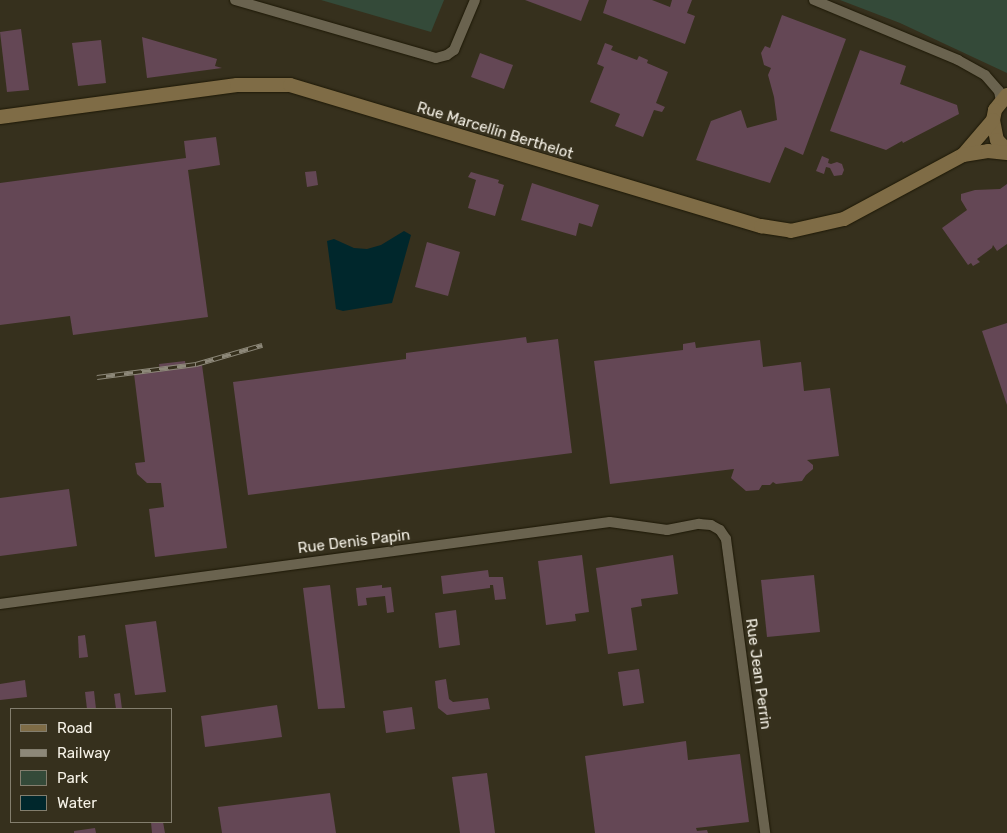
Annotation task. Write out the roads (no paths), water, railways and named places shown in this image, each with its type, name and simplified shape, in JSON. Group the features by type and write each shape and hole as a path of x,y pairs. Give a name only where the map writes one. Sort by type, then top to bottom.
{"street":[{"path":"235,0 436,58 451,53 458,45 475,0"},
{"path":"814,0 958,60 985,75 1004,98"},
{"name":"Rue Marcellin Berthelot","path":"0,117 238,85 290,85 761,226 791,232 844,219 963,154 993,120 1004,98"},
{"path":"993,120 997,140 1007,151"},
{"name":"Rue Marcellin Berthelot","path":"963,154 1007,151"},
{"name":"Rue Denis Papin","path":"0,604 610,522 667,530 699,524 711,525"},
{"name":"Rue Jean Perrin","path":"711,525 720,530 726,539 764,833"}],"water":[{"path":"404,231 411,235 392,303 343,311 336,309 327,241 334,239 354,248 367,249 381,245"}],"railway":[{"path":"97,377 196,364 262,345"}]}
